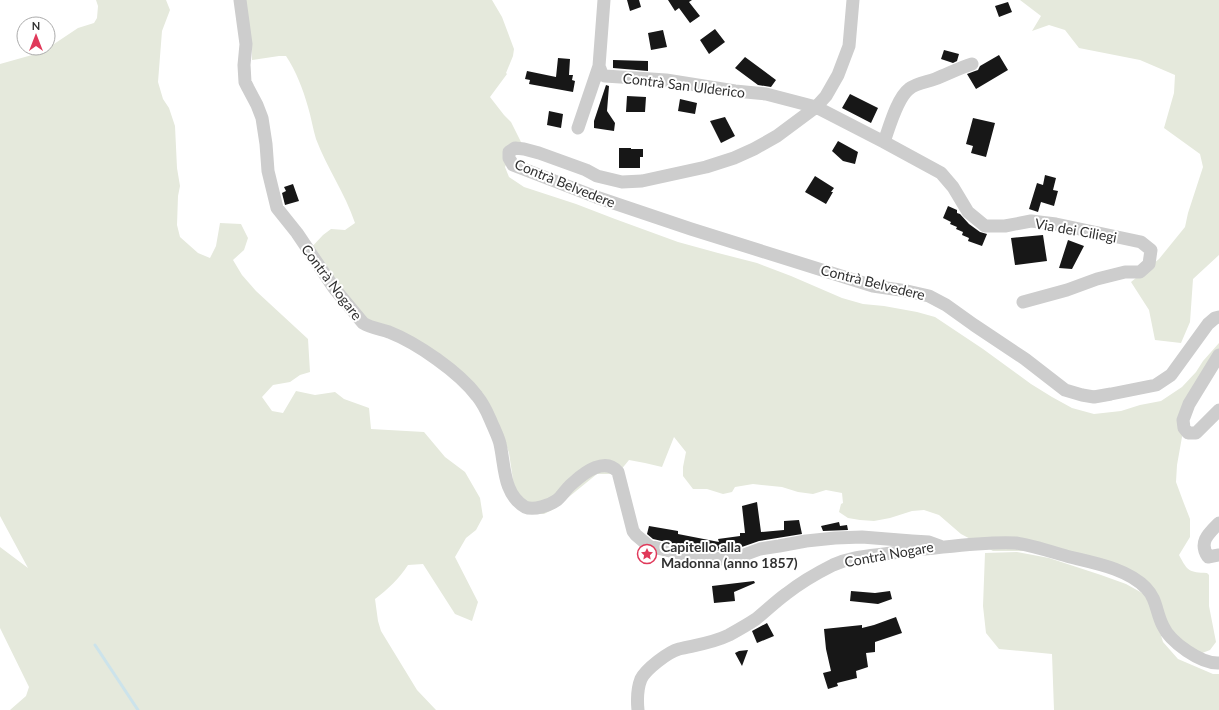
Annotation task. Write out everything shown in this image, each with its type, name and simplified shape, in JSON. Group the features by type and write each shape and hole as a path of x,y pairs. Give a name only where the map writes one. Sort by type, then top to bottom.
{"street":[{"name":"Contrà Nogare","path":"240,0 246,44 244,65 246,82 262,118 268,171 277,208 334,288 363,323 369,327 389,332 416,345 444,365 476,394 486,409 499,441 508,487 520,503 526,507 542,507 556,500 574,482 590,470 604,466 612,467 618,472 633,531 636,535 649,546 678,553 722,560 741,556 760,549 806,541 862,537 929,542 940,546"},
{"path":"578,128 599,66 604,0"},
{"path":"816,107 826,96 836,80 849,46 853,0"},
{"path":"884,142 893,116 908,89 972,64"},
{"name":"Contrà San Ulderico","path":"599,66 602,74 605,76 666,80 766,94 816,107"},
{"name":"Via dei Ciliegi","path":"816,107 941,173 953,187 968,212 985,226 1005,226 1031,221 1056,224 1141,242 1152,250 1149,264 1140,272 1125,272 1104,277 1067,290 1023,302"},
{"name":"Contrà Belvedere","path":"816,107 777,136 734,158 642,181 622,182 597,176 586,170 524,149 515,148 509,152 509,158 513,165 596,197 691,229 873,286 929,296 946,305 974,326 1025,359 1065,390 1082,396 1111,394 1156,385 1171,375 1208,324 1215,318 1219,317"},
{"path":"1219,355 1189,404 1183,420 1184,428 1188,433 1196,433 1219,410"},
{"path":"1219,523 1207,536 1203,544 1204,552 1208,557 1219,555"},
{"path":"940,546 1015,543 1059,553 1112,569 1136,580 1148,590 1155,600 1163,627 1174,641 1202,659 1219,663"},
{"name":"Contrà Nogare","path":"638,710 637,697 642,679 651,667 662,658 677,650 700,646 728,636 757,618 786,594 815,575 834,565 856,557 940,546"}],"shaded area":[{"path":"96,0 166,0 170,10 162,31 158,82 163,99 169,108 175,126 177,168 180,186 178,196 177,225 180,237 198,253 210,258 216,246 220,223 241,224 248,238 244,250 233,260 242,275 256,291 308,339 310,372 300,375 290,382 273,385 262,397 272,411 283,413 296,391 315,395 335,392 344,399 369,408 371,429 424,432 445,457 465,472 480,498 483,517 476,530 466,538 455,557 478,602 472,621 455,614 423,564 408,565 393,584 375,599 381,631 417,690 436,710 10,710 26,696 29,687 0,628 0,547 28,568 0,516 0,64 28,56 56,56 56,43 78,28 94,23 97,18 98,6"},
{"path":"245,0 492,0 502,17 514,49 513,56 506,73 507,74 490,97 511,122 523,146 510,156 505,167 509,177 524,187 576,204 678,242 757,263 842,298 863,304 884,306 935,317 983,349 1031,384 1072,408 1094,414 1121,411 1140,405 1161,401 1182,387 1219,343 1219,358 1182,427 1176,482 1190,519 1190,537 1179,555 1187,568 1190,570 1207,573 1209,575 1209,606 1216,642 1210,650 1197,655 1186,653 1140,586 1118,576 1075,562 1030,551 993,551 961,534 939,515 924,510 912,511 874,521 860,520 848,518 839,512 841,504 843,503 842,493 826,490 813,494 798,492 782,487 753,484 735,487 732,492 723,494 707,489 693,489 683,476 686,452 674,437 662,467 629,460 620,471 611,474 597,474 554,509 544,514 533,514 515,493 509,453 501,431 458,372 364,317 309,250 331,229 345,230 355,223 316,139 301,87 286,56 252,60 252,46"},
{"path":"1020,0 1219,0 1219,255 1193,279 1190,322 1181,343 1155,340 1149,310 1131,282 1159,259 1185,227 1203,167 1200,154 1164,128 1174,93 1175,75 1140,60 1079,48 1065,30 1049,25 1032,31 1041,16"},
{"path":"1017,552 1049,558 1101,575 1126,584 1144,594 1152,606 1163,642 1178,659 1213,674 1219,674 1219,710 1054,710 1052,654 999,649 986,633 983,606 985,553"}],"building":[{"path":"627,0 639,0 641,7 630,11"},
{"path":"668,0 692,0 689,2 700,16 690,23 679,8 675,11"},
{"path":"1008,2 1012,12 999,17 995,6"},
{"path":"715,29 725,42 709,54 700,40"},
{"path":"663,30 667,47 651,50 648,33"},
{"path":"944,50 959,54 957,61 953,63 941,59"},
{"path":"999,55 1008,70 976,89 967,74 978,70 980,66"},
{"path":"745,57 776,80 771,87 758,85 735,68"},
{"path":"558,58 570,59 569,75 573,75 572,80 575,81 573,92 529,84 530,80 525,79 527,71 556,77"},
{"path":"613,60 648,61 648,71 613,68"},
{"path":"606,85 609,86 607,111 615,123 614,131 594,128 594,121"},
{"path":"850,94 878,108 871,123 842,108"},
{"path":"627,96 646,97 645,112 626,112"},
{"path":"680,99 697,103 695,114 678,111"},
{"path":"549,111 563,114 561,128 547,125"},
{"path":"725,117 735,136 721,143 710,121"},
{"path":"973,118 995,123 986,157 971,153 973,146 966,144"},
{"path":"838,141 858,152 855,164 843,161 832,151"},
{"path":"619,148 643,149 643,157 640,157 640,168 619,168"},
{"path":"1045,175 1056,178 1053,190 1058,191 1054,206 1041,202 1038,212 1029,209 1037,183 1043,185"},
{"path":"815,176 834,188 826,204 805,192"},
{"path":"293,184 299,201 285,205 282,193 286,191 284,187"},
{"path":"948,206 957,210 957,213 980,232 987,234 982,246 968,241 969,238 962,235 963,232 956,229 957,227 950,224 951,222 943,218"},
{"path":"1043,235 1047,261 1015,265 1011,238"},
{"path":"1068,240 1084,246 1072,269 1059,268"},
{"path":"757,502 761,532 784,530 784,521 799,520 802,534 759,541 739,548 722,551 713,550 712,548 679,545 653,539 647,534 649,526 678,531 678,534 719,542 718,539 740,536 740,533 745,533 742,506"},
{"path":"839,522 840,526 847,525 848,530 823,531 821,526"},
{"path":"754,581 755,583 734,592 735,601 714,603 712,586"},
{"path":"851,591 875,593 890,591 892,599 878,604 850,601"},
{"path":"896,617 902,633 875,642 875,652 866,653 868,667 856,671 857,678 837,683 838,686 828,689 823,673 831,671 826,649 824,629 862,625 862,628"},
{"path":"767,623 774,636 757,643 752,631"},
{"path":"748,650 742,666 735,653"}],"waterway":[{"path":"95,645 138,710"}],"place":[{"name":"Capitello alla Madonna (anno 1857)","path":"647,554"}]}
